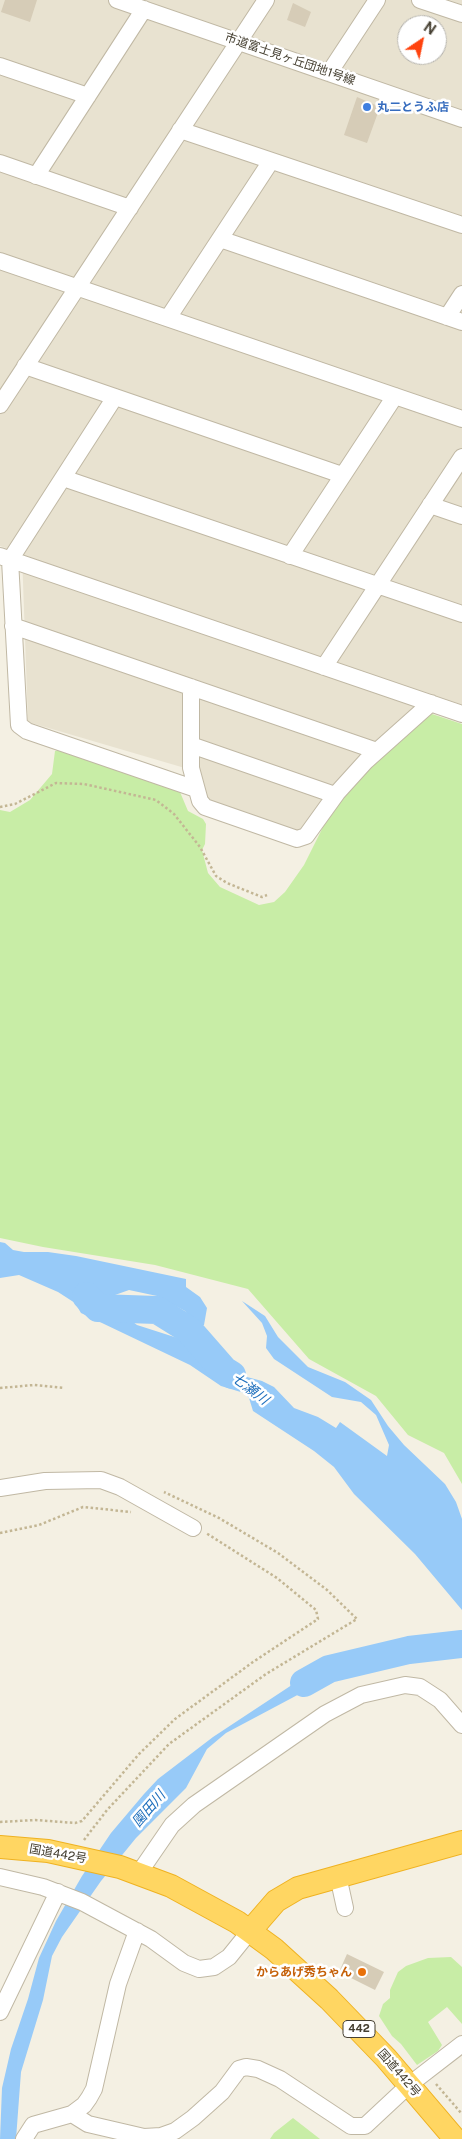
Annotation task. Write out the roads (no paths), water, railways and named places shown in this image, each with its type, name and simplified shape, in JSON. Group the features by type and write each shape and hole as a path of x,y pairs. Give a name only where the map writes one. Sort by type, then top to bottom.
{"highway":[{"path":"250,1931 276,1902 290,1892 338,1876 462,1842"},
{"name":"国道442号","path":"0,1847 48,1852 83,1850 190,1895 250,1931 315,1985 357,2027 417,2079 455,2139"}],"street":[{"name":"市道富士見ヶ丘団地1号線","path":"117,0 462,119"},
{"path":"0,405 266,0"},
{"path":"329,73 378,0"},
{"path":"420,0 462,14"},
{"path":"36,176 144,9"},
{"path":"0,66 88,96"},
{"path":"180,130 462,226"},
{"path":"168,318 271,161"},
{"path":"0,163 130,208"},
{"path":"220,239 454,320 462,294"},
{"path":"0,261 462,419"},
{"path":"25,366 342,475"},
{"path":"290,556 395,396"},
{"path":"115,397 63,478 5,558 13,626 19,724 22,728 196,789"},
{"path":"324,667 462,457"},
{"path":"63,478 462,614"},
{"path":"430,505 462,516"},
{"path":"5,558 462,714"},
{"path":"13,626 377,751"},
{"path":"191,688 190,768 200,801 205,807 297,839 306,836 336,795 377,751 431,703"},
{"path":"191,745 336,795"},
{"path":"0,1488 45,1481 102,1480 120,1487 193,1528"},
{"path":"135,1872 172,1826 194,1805 325,1714 361,1695 405,1685 420,1687 440,1700 462,1725"},
{"path":"338,1876 344,1908"},
{"path":"0,1878 58,1892 137,1931 184,1963 207,1969 229,1957 250,1931"},
{"path":"0,2012 58,1892"},
{"path":"24,2139 33,2125 72,2114 84,2105 94,2089 111,2012 128,1951 137,1931"},
{"path":"72,2114 88,2124 144,2137 161,2136 175,2131 193,2118 222,2092 239,2069 246,2067 280,2079 351,2126 365,2126 417,2079 462,2044"}],"water":[{"path":"0,1242 5,1243 13,1250 76,1256 186,1279 186,1287 200,1297 207,1308 204,1325 197,1326 185,1311 157,1296 129,1290 115,1295 118,1311 137,1325 190,1342 218,1355 247,1377 274,1387 294,1408 318,1417 336,1428 340,1422 387,1456 389,1445 376,1415 361,1402 332,1397 274,1359 266,1348 267,1336 262,1323 242,1301 265,1316 278,1337 308,1367 345,1382 371,1400 388,1426 404,1445 445,1484 456,1502 462,1519 462,1610 415,1554 354,1494 334,1467 314,1451 253,1411 249,1398 244,1393 221,1386 190,1365 81,1313 75,1303 58,1292 19,1275 0,1278"},
{"path":"427,1640 462,1648 462,1655 446,1650 418,1651 323,1683 226,1733 207,1749 186,1788 136,1838 101,1881 62,1937 52,1956 43,2000 21,2072 16,2139 0,2139 2,2088 11,2049 28,1999 39,1958 56,1921 82,1876 111,1833 144,1794 158,1779 213,1737 307,1675 323,1667 331,1666 353,1670 396,1648"}],"waterway":[{"name":"七瀬川","path":"86,1296 98,1308 157,1310 189,1330 224,1370 232,1375"},
{"name":"園田川","path":"304,1683 329,1669 409,1650 462,1644"}],"place":[{"name":"丸二とうふ店","path":"367,107"},
{"name":"からあげ秀ちゃん","path":"362,1972"}]}
